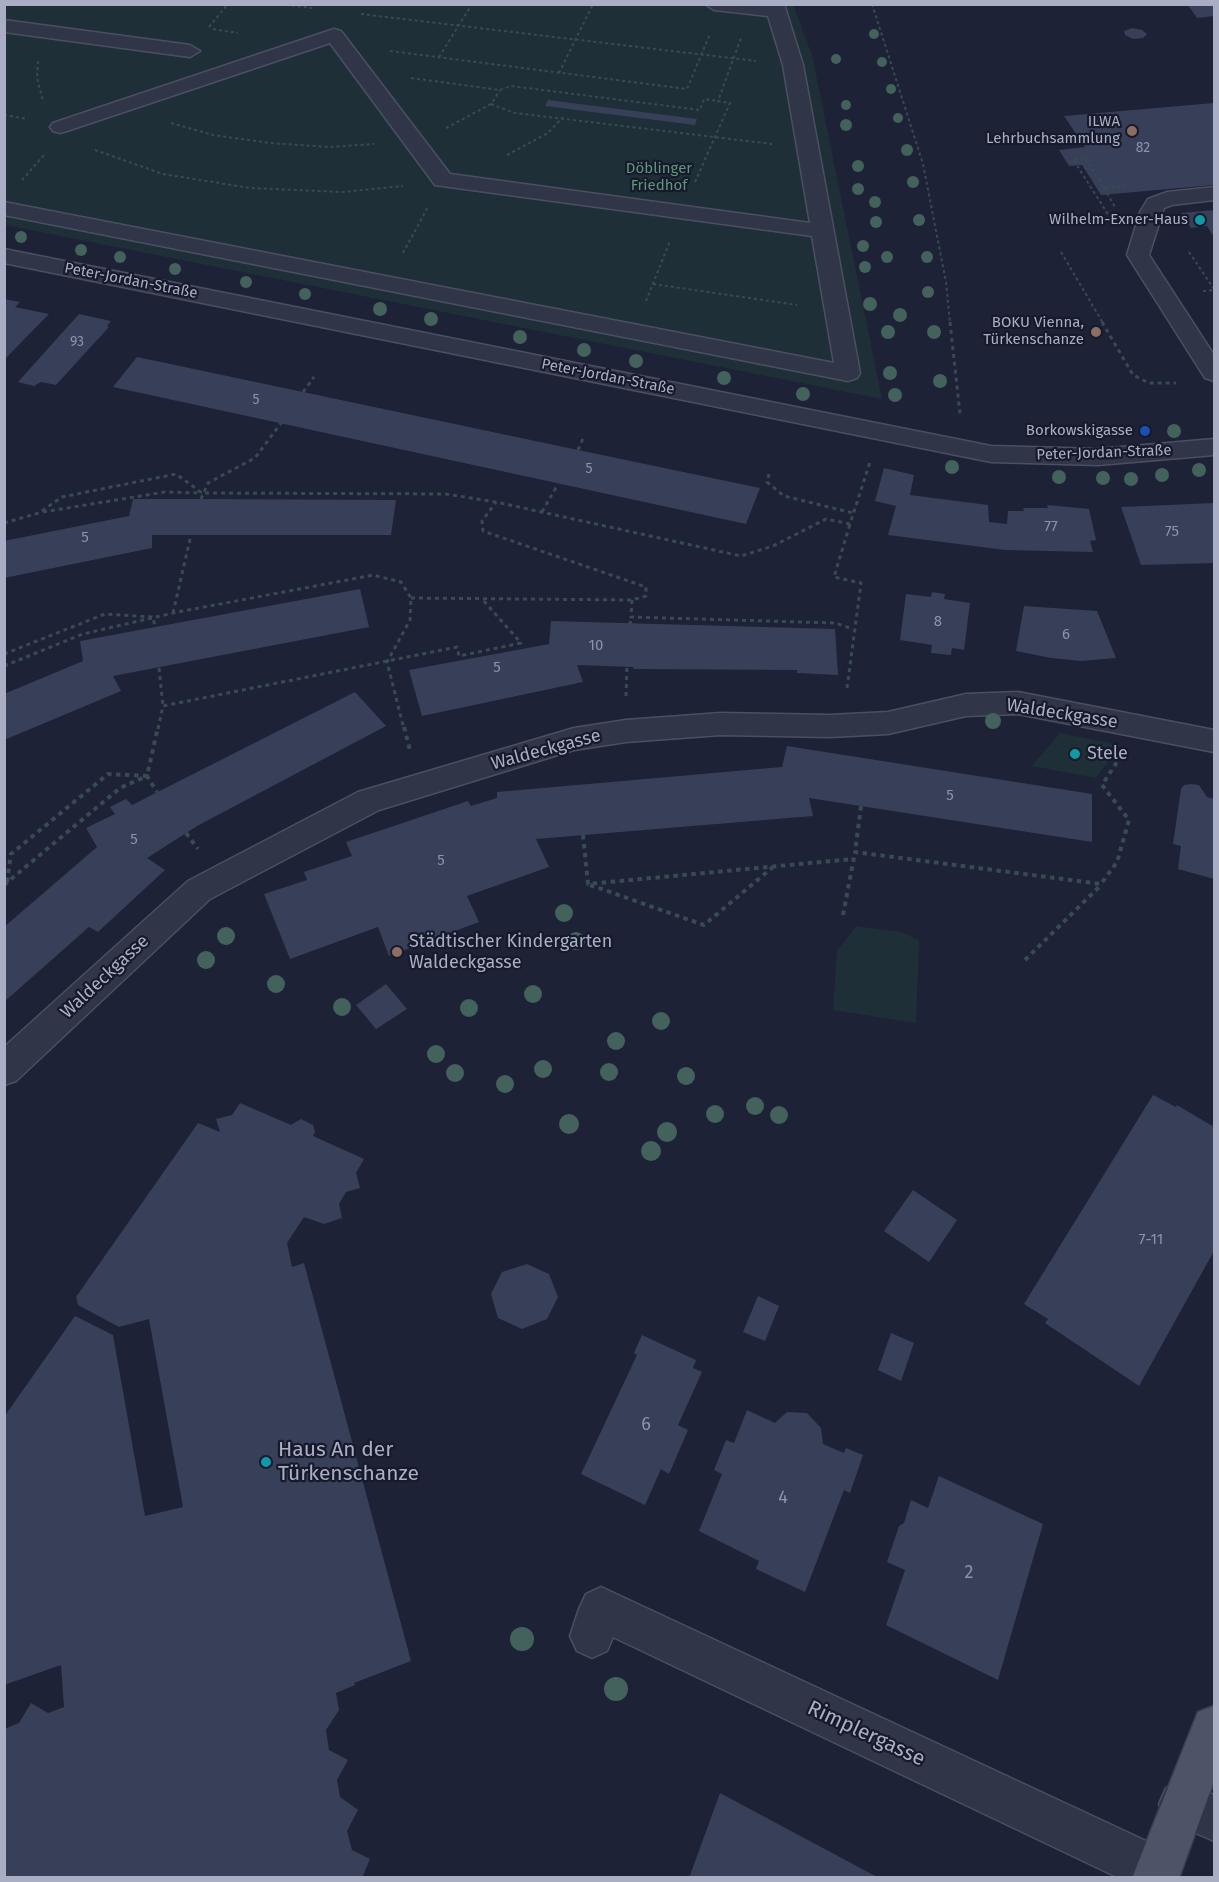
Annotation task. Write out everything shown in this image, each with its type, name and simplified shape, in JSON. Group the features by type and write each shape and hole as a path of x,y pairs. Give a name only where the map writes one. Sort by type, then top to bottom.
{"main road":[{"path":"1156,1874 1198,1811 1215,1728"}],"street":[{"path":"4,208 848,373 793,65 768,8 718,5"},
{"path":"4,26 190,51"},
{"path":"62,129 134,102 334,35 443,180 681,214 824,231"},
{"path":"1215,194 1175,197 1156,204 1151,212 1138,255 1215,373"},
{"name":"Peter-Jordan-Straße","path":"4,256 981,452 1021,456 1098,457 1215,447"},
{"name":"Waldeckgasse","path":"4,1070 199,890 369,801 574,739 626,731 721,724 888,723 926,712 966,705 1017,703 1215,741"},
{"name":"Rimplergasse","path":"591,1636 601,1609 1156,1874"}],"path":[{"path":"280,4 315,9"},
{"path":"439,57 472,4"},
{"path":"559,73 593,4"},
{"path":"872,4 923,164 946,282 960,418"},
{"path":"390,51 687,89 718,5"},
{"path":"718,101 734,58 768,8"},
{"path":"360,14 793,65"},
{"path":"52,33 40,46 37,78 40,95 62,129 105,155 163,174 250,188 296,192 342,192 443,180"},
{"path":"363,72 500,90 511,86 700,110 704,99 730,103 681,214 634,331"},
{"path":"134,102 170,123 241,140 330,147 411,139 451,126 491,104 500,90"},
{"path":"491,104 515,113 808,149"},
{"path":"1215,121 1215,130"},
{"path":"20,183 62,129"},
{"path":"1077,165 1112,221"},
{"path":"386,283 443,180"},
{"path":"1104,188 1108,194"},
{"path":"1061,252 1133,375 1149,383 1186,383"},
{"path":"1189,252 1215,289"},
{"path":"653,284 837,310"},
{"path":"303,392 314,377"},
{"path":"201,499 208,483 255,458 281,423"},
{"path":"578,450 584,436"},
{"path":"842,725 861,582 834,577 871,460"},
{"path":"39,513 62,497 176,474 202,493"},
{"path":"769,474 767,482 784,496 853,513"},
{"path":"542,512 558,484"},
{"path":"4,523 39,513 165,492 446,494 496,502 741,556 773,546 826,519 850,524"},
{"path":"411,598 632,600 646,597 646,587 483,531 482,521 496,502"},
{"path":"826,519 829,508"},
{"path":"173,613 191,535"},
{"path":"4,666 83,633 153,617 373,575 401,582 411,598 410,620 387,662 420,786"},
{"path":"164,706 457,647 459,656 521,643 482,598"},
{"path":"630,625 632,600"},
{"path":"4,654 105,614 153,617"},
{"path":"153,617 155,627"},
{"path":"631,617 836,623 853,629"},
{"path":"158,792 147,776 164,706 159,668"},
{"path":"1024,960 1101,884 1117,862 1129,820 1102,785 1124,751"},
{"path":"6,884 11,854 108,774 147,776"},
{"path":"6,884 120,788 147,776"},
{"path":"843,915 861,806"},
{"path":"583,835 588,884"},
{"path":"855,852 1101,884"},
{"path":"588,884 853,859"},
{"path":"588,884 704,925 774,867"}],"green space":[{"name":"Döblinger Friedhof","path":"4,5 793,5 812,55 882,399 5,225"},
{"path":"1060,733 1120,745 1096,778 1032,766"},
{"path":"856,926 902,932 919,941 916,1023 833,1010 837,951"}],"building":[{"path":"1187,4 1214,4 1214,16 1197,18"},
{"path":"1132,28 1142,30 1147,34 1143,38 1133,39 1125,35 1124,31"},
{"path":"548,100 697,119 695,125 545,106"},
{"path":"1214,103 1214,185 1101,195 1082,165 1069,166 1059,150 1085,147 1064,116"},
{"name":"Wilhelm-Exner-Haus","path":"1214,210 1214,237 1207,226 1191,228 1181,213"},
{"path":"4,299 20,302 15,307 49,314 4,360"},
{"path":"79,314 111,321 107,326 109,327 56,385 41,382 34,386 18,382"},
{"path":"137,357 760,488 746,524 113,387"},
{"path":"884,468 914,475 910,495 988,505 989,522 1007,524 1008,511 1024,511 1023,508 1048,508 1047,505 1089,509 1096,540 1090,541 1093,552 1005,550 888,535 896,506 875,501"},
{"path":"133,499 396,500 391,535 152,535 152,548 4,578 4,541 129,516"},
{"path":"1214,503 1214,563 1141,565 1121,507"},
{"path":"360,589 369,627 113,676 121,691 4,740 4,694 83,661 80,641"},
{"path":"932,592 945,594 944,599 970,603 964,650 952,648 951,655 931,653 932,645 900,640 906,594 931,597"},
{"path":"1024,606 1097,611 1116,658 1081,661 1016,651"},
{"path":"551,621 835,629 838,675 797,673 797,670 634,669 633,667 577,665 583,682 422,716 409,670 549,644"},
{"path":"355,692 386,726 197,826 147,858 165,870 98,932 89,927 4,1002 4,927 97,847 86,828 115,814 110,807 126,799 132,805"},
{"path":"787,746 1092,794 1092,842 809,798 813,816 536,839 549,867 467,896 479,922 389,956 378,927 290,959 264,894 307,880 304,872 352,856 346,842 468,801 471,806 497,798 497,792 782,767"},
{"path":"1184,785 1199,785 1207,797 1214,799 1214,879 1178,869 1181,846 1173,844 1181,789"},
{"path":"386,984 407,1009 376,1029 356,1005"},
{"path":"1153,1095 1176,1107 1177,1105 1214,1127 1214,1251 1139,1386 1045,1323 1048,1319 1024,1304"},
{"name":"Haus An der Türkenschanze","path":"240,1103 291,1125 301,1119 313,1125 315,1132 313,1136 364,1159 356,1173 360,1188 346,1192 339,1204 342,1218 324,1224 304,1217 287,1243 292,1267 304,1263 411,1661 354,1683 355,1685 336,1693 339,1710 326,1730 329,1750 348,1760 337,1780 340,1797 358,1810 347,1831 352,1850 370,1859 362,1878 4,1878 4,1729 19,1723 31,1703 48,1713 64,1707 61,1665 4,1685 4,1417 75,1316 113,1335 145,1516 183,1507 149,1319 119,1327 78,1305 76,1297 198,1123 220,1132 216,1119 232,1115"},
{"path":"913,1190 957,1220 929,1262 884,1231"},
{"path":"527,1264 549,1274 558,1297 547,1319 522,1329 498,1318 491,1294 502,1272"},
{"path":"758,1296 779,1306 765,1341 743,1332"},
{"path":"891,1333 914,1343 901,1381 878,1370"},
{"path":"642,1335 696,1360 693,1368 702,1372 678,1425 688,1430 669,1474 661,1469 645,1505 581,1474 637,1355 634,1353"},
{"path":"747,1410 775,1423 787,1412 807,1413 821,1428 823,1444 844,1453 846,1448 863,1455 850,1493 844,1490 805,1592 756,1569 759,1561 699,1531 722,1474 714,1470 726,1440 734,1443"},
{"path":"939,1476 1043,1524 998,1680 886,1625 905,1570 887,1562 899,1526 904,1523 911,1500 928,1508"},
{"path":"720,1793 879,1878 689,1878"}],"place":[{"name":"ILWA Lehrbuchsammlung","path":"1132,131"},
{"name":"Wilhelm-Exner-Haus","path":"1200,220"},
{"name":"BOKU Vienna, Türkenschanze","path":"1096,332"},
{"name":"Borkowskigasse","path":"1145,431"},
{"name":"Stele","path":"1075,754"},
{"name":"Städtischer Kindergarten Waldeckgasse","path":"397,952"},
{"name":"Haus An der Türkenschanze","path":"266,1462"}]}
